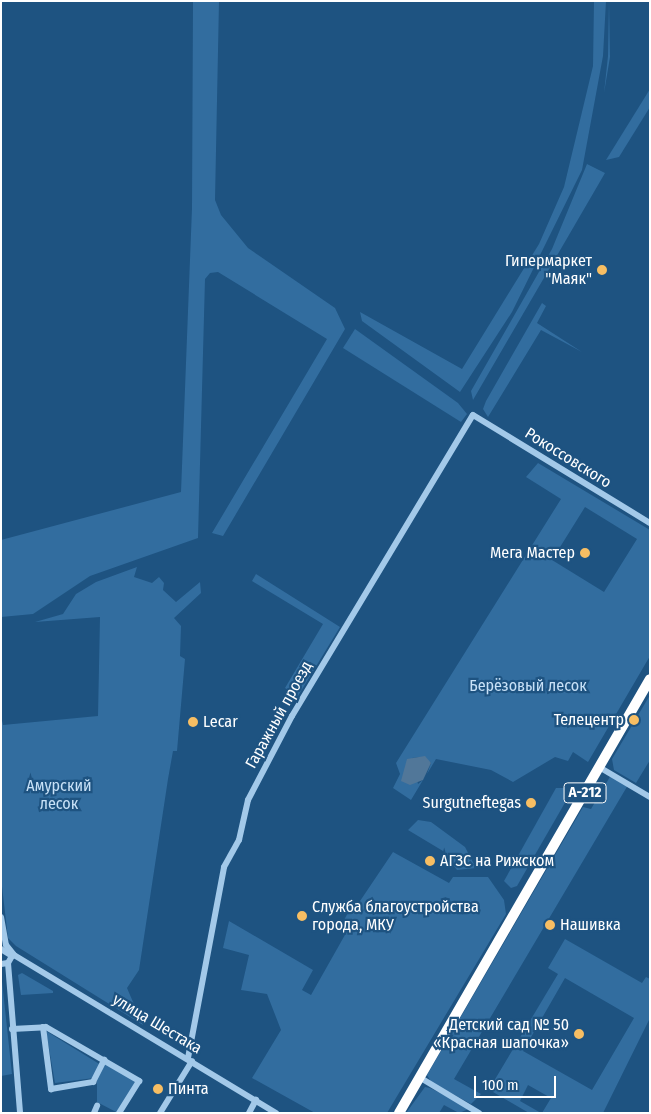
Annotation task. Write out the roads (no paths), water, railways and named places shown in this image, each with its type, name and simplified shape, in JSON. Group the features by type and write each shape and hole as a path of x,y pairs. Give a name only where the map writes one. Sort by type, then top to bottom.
{"highway":[{"name":"А-212","path":"398,1113 650,679"}],"street":[{"name":"Рокоссовского","path":"473,415 650,523"},
{"name":"Гаражный проезд","path":"190,1060 224,867 239,840 248,800 292,716 473,415"},
{"path":"599,768 650,797"},
{"path":"1,917 4,939 9,951 5,963 20,1113"},
{"path":"4,939 1,948 9,951"},
{"name":"улица Шестака","path":"9,951 276,1113"},
{"path":"5,963 24,961"},
{"path":"12,1029 42,1027 139,1081 120,1113"},
{"path":"42,1027 51,1089 93,1082 104,1060"},
{"path":"160,1113 190,1060"},
{"path":"419,1077 479,1113"},
{"path":"249,1113 256,1100"},
{"path":"94,1113 97,1106"}],"place":[{"name":"Гипермаркет \"Маяк\"","path":"602,270"},
{"name":"Мега Мастер","path":"585,553"},
{"name":"Телецентр","path":"634,720"},
{"name":"Lecar","path":"193,722"},
{"name":"Surgutneftegas","path":"531,803"},
{"name":"АГЗС на Рижском","path":"430,861"},
{"name":"Служба благоустройства города, МКУ","path":"302,916"},
{"name":"Нашивка","path":"550,925"},
{"name":"Детский сад № 50 «Красная шапочка»","path":"579,1034"},
{"name":"Пинта","path":"158,1089"}],"park label":[{"name":"Берёзовый лесок","path":"528,686"},
{"name":"Амурский лесок","path":"59,795"}]}
